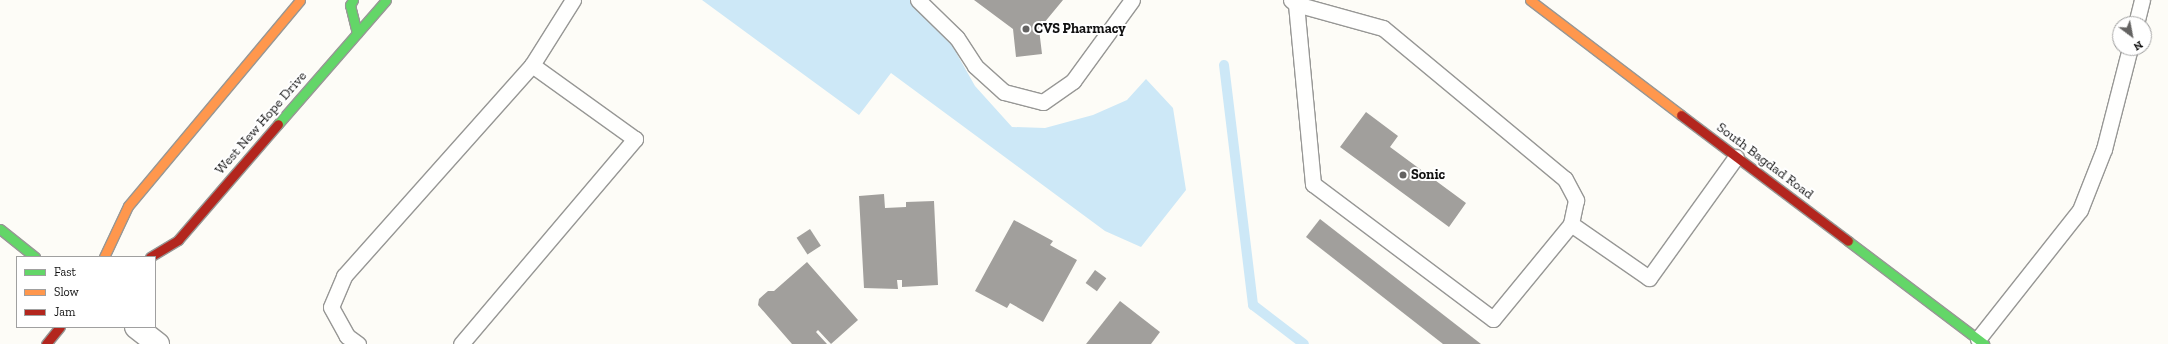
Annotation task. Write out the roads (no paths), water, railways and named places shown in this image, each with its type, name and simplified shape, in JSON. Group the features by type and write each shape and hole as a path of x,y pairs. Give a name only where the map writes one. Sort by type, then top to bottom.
{"main road":[{"path":"104,256 128,206 300,0"},
{"path":"353,0 350,5 357,33"},
{"name":"West New Hope Drive","path":"152,256 178,240 386,0"},
{"name":"South Bagdad Road","path":"1530,0 1981,342"},
{"path":"0,229 34,256"},
{"path":"46,344 59,328"}],"street":[{"path":"137,328 158,344"}],"lane":[{"path":"358,344 347,336 331,307 344,276 532,65 573,0"},
{"path":"918,0 957,38 975,66 1004,92 1043,102 1073,81 1132,0"},
{"path":"1546,12 1555,0"},
{"path":"2138,16 2142,0"},
{"path":"1293,2 1383,28 1565,179 1576,200 1571,224 1493,319 1313,184 1293,2"},
{"path":"1981,342 2080,210 2104,149 2128,56"},
{"path":"461,344 635,139 532,65"},
{"path":"1571,224 1649,278 1736,156"}],"water":[{"path":"702,0 912,0 936,17 975,86 1012,127 1045,128 1093,115 1127,100 1146,79 1173,108 1186,190 1141,247 1105,231 891,73 859,115"}],"waterway":[{"path":"1224,65 1253,305 1304,344"}],"place":[{"name":"CVS Pharmacy","path":"1026,29"},
{"name":"Sonic","path":"1403,175"}]}
